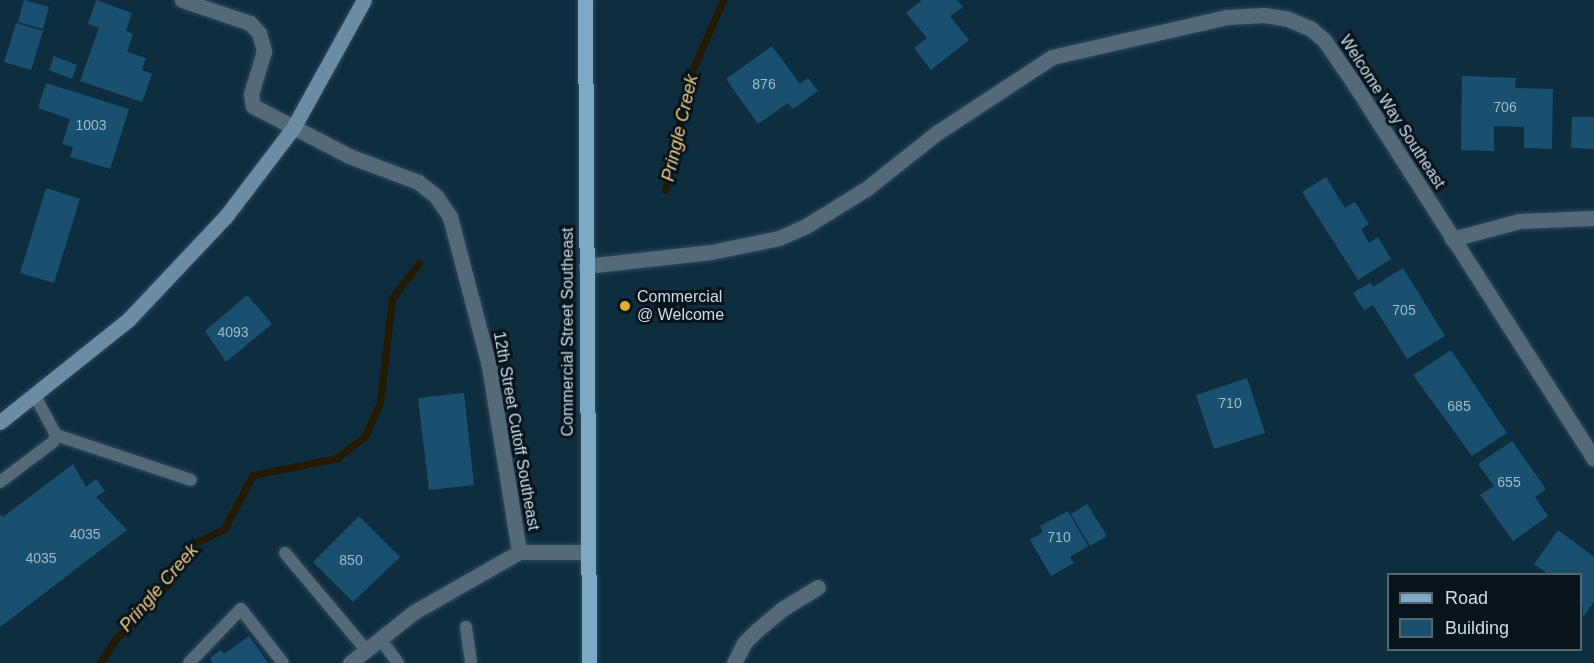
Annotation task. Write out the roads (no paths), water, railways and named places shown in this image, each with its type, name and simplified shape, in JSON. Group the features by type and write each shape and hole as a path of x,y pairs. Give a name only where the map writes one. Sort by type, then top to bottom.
{"main road":[{"path":"0,422 94,350 171,279 244,195 293,128 364,0"},
{"name":"Commercial Street Southeast","path":"585,0 589,663"}],"street":[{"name":"12th Street Cutoff Southeast","path":"182,0 250,22 259,33 264,51 251,94 253,106 293,128 418,182 436,196 450,217 489,366 519,552"},
{"name":"Welcome Way Southeast","path":"586,266 711,252 779,238 807,226 866,189 938,132 1052,57 1227,17 1264,15 1311,28 1324,40 1594,459"},
{"path":"1452,239 1519,221 1594,218"},
{"path":"350,663 430,602 519,552 588,552"},
{"path":"734,663 744,643 756,631 782,609 818,587"}],"lane":[{"path":"35,396 56,435 191,480"},
{"path":"0,482 53,442 56,435"},
{"path":"285,553 366,650"},
{"path":"189,663 242,609 284,663"},
{"path":"466,627 471,663"},
{"path":"380,639 398,663"}],"waterway":[{"name":"Pringle Creek","path":"665,190 689,78 723,0"},
{"name":"Pringle Creek","path":"100,663 115,640 167,585 193,544 224,529 253,475 337,458 365,436 380,402 392,298 419,263"}],"place":[{"name":"Commercial @ Welcome","path":"625,306"}]}
